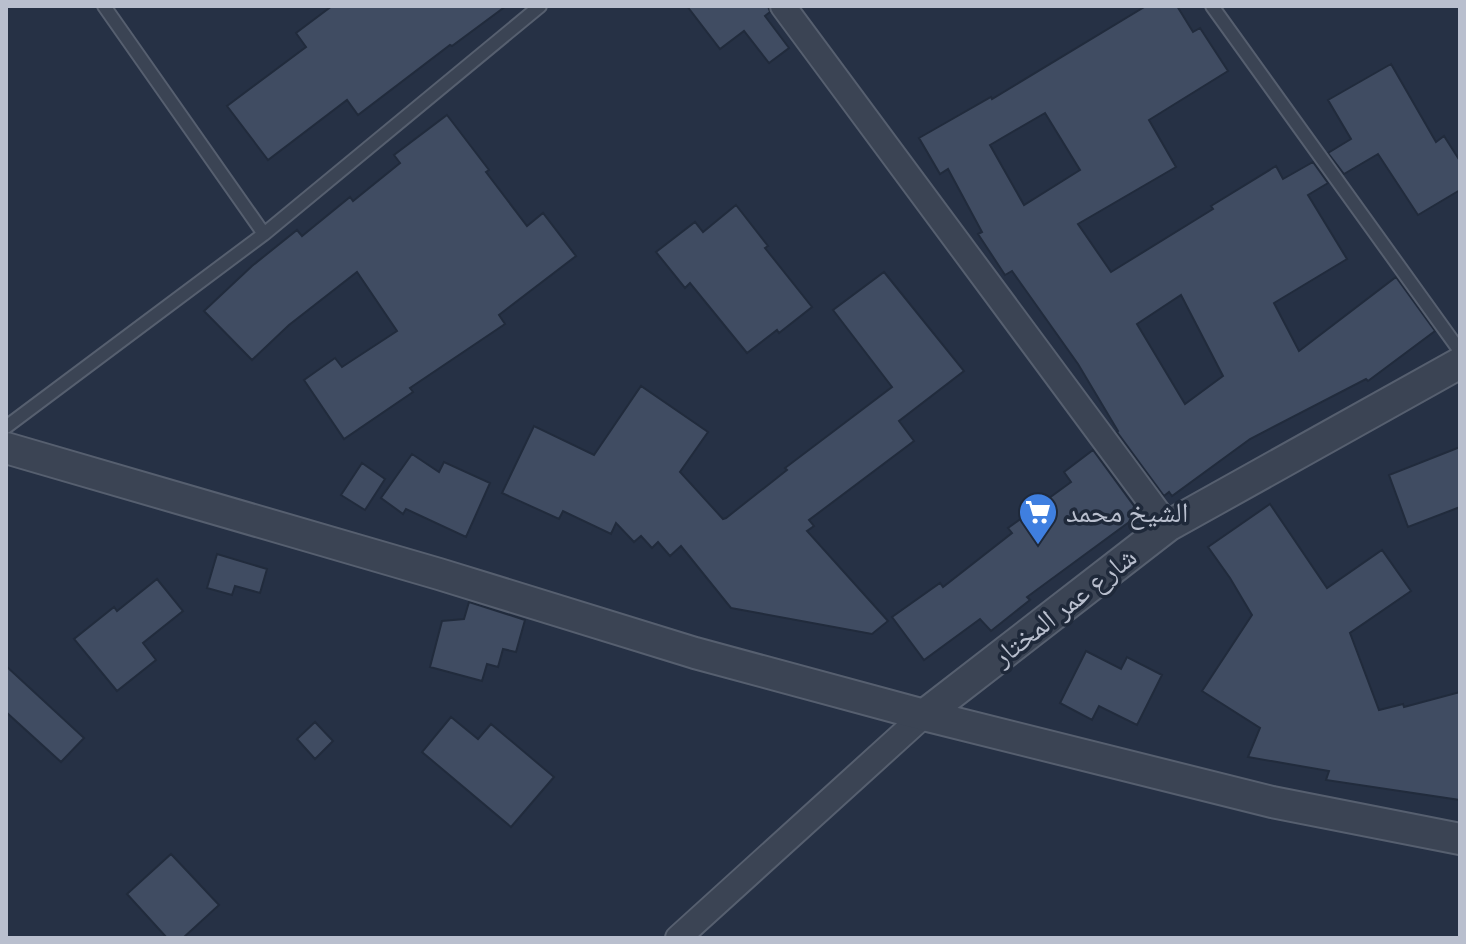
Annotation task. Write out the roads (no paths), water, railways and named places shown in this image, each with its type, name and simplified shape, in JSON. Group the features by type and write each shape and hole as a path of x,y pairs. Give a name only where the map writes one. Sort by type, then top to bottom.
{"street":[{"path":"783,6 1168,526"},
{"name":"شارع عمر المختار","path":"924,715 1168,526 1460,363"},
{"path":"6,448 439,574 695,653 924,715 1272,802 1460,839"},
{"path":"678,938 924,715"}],"lane":[{"path":"104,6 264,234"},
{"path":"6,427 264,234 540,6"},
{"path":"1212,6 1460,351"}],"place":[{"name":"الشيخ محمد","path":"1038,546"}]}
